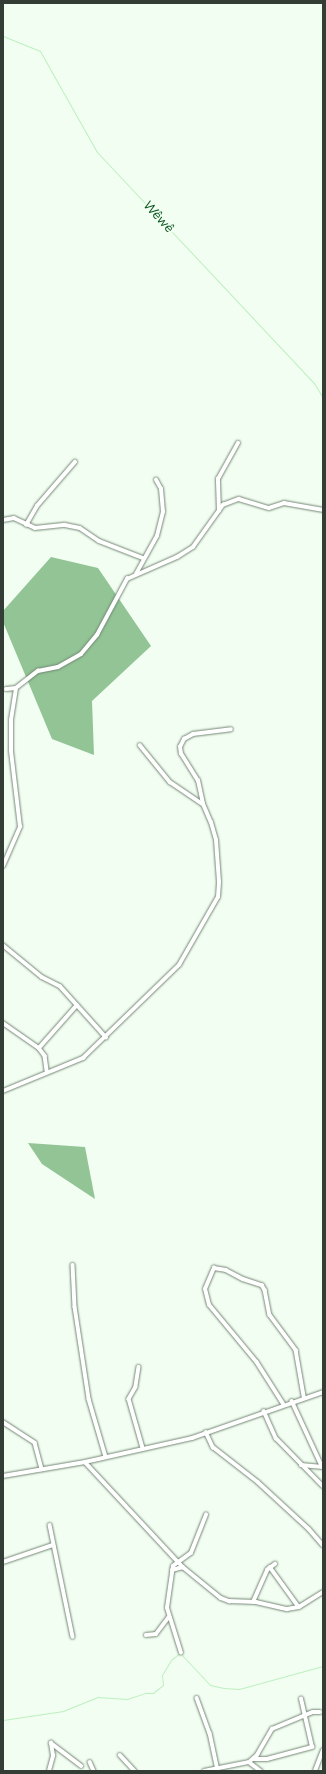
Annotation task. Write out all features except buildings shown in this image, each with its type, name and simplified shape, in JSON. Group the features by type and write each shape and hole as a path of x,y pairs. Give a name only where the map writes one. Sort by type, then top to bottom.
{"street":[{"path":"219,511 218,479 238,443"},
{"path":"26,525 37,506 75,462"},
{"path":"136,574 143,558 157,536 163,512 161,489 156,480"},
{"path":"6,690 16,688 38,671 58,667 81,654 96,635 123,585 136,574 177,557 193,547 223,505 239,499 269,508 284,504 323,510"},
{"path":"3,520 14,518 35,528 65,525 80,528 99,541 143,558"},
{"path":"3,866 20,826 12,751 12,720 16,688"},
{"path":"3,1091 47,1071 83,1058 179,965 218,897 216,840 203,804 198,781 181,754 181,744 193,734 231,729"},
{"path":"140,744 170,782 203,804"},
{"path":"3,945 42,977 60,986 106,1037"},
{"path":"39,1048 77,1005"},
{"path":"3,1023 39,1048 45,1056 47,1071"},
{"path":"73,1265 75,1307 89,1399 106,1457"},
{"path":"283,1404 257,1363 208,1305 205,1289 214,1268 226,1270 243,1279 262,1286 265,1290 270,1315 296,1350 304,1396"},
{"path":"139,1367 136,1387 129,1399 143,1448"},
{"path":"3,1476 85,1462 206,1432 304,1396 323,1392"},
{"path":"292,1401 323,1466 301,1465"},
{"path":"264,1411 276,1438 323,1486"},
{"path":"3,1422 35,1443 42,1469"},
{"path":"206,1432 213,1447 258,1482 309,1529 323,1545"},
{"path":"85,1462 180,1564 221,1598 229,1601 252,1602 287,1609 299,1607 323,1592"},
{"path":"181,1653 176,1632 169,1617 167,1608 172,1570 173,1566 180,1564 191,1553 206,1516"},
{"path":"50,1525 73,1637"},
{"path":"3,1562 53,1545"},
{"path":"252,1602 270,1567 275,1564"},
{"path":"172,1570 183,1567"},
{"path":"270,1567 299,1607"},
{"path":"146,1635 156,1634 169,1617"},
{"path":"197,1698 210,1733 217,1770"},
{"path":"253,1759 267,1759 312,1747 302,1699"},
{"path":"204,1771 217,1770 249,1762 253,1759 272,1729 306,1715 320,1712"},
{"path":"49,1771 53,1756 51,1744 81,1766"},
{"path":"315,1771 323,1750"},
{"path":"120,1755 135,1771"},
{"path":"90,1762 94,1771"},
{"path":"249,1762 261,1771"}],"green space":[{"path":"51,557 98,568 151,646 92,701 94,755 52,739 3,622 3,611"},
{"path":"28,1143 85,1147 95,1199 42,1164"}],"waterway":[{"name":"Wêwê","path":"3,36 40,51 97,152 314,383 323,398"},
{"path":"3,1720 63,1711 98,1697 127,1699 145,1693 153,1693 163,1685 162,1675 171,1660 180,1653"},
{"path":"182,1655 210,1685 224,1688 239,1689 323,1666"}]}
